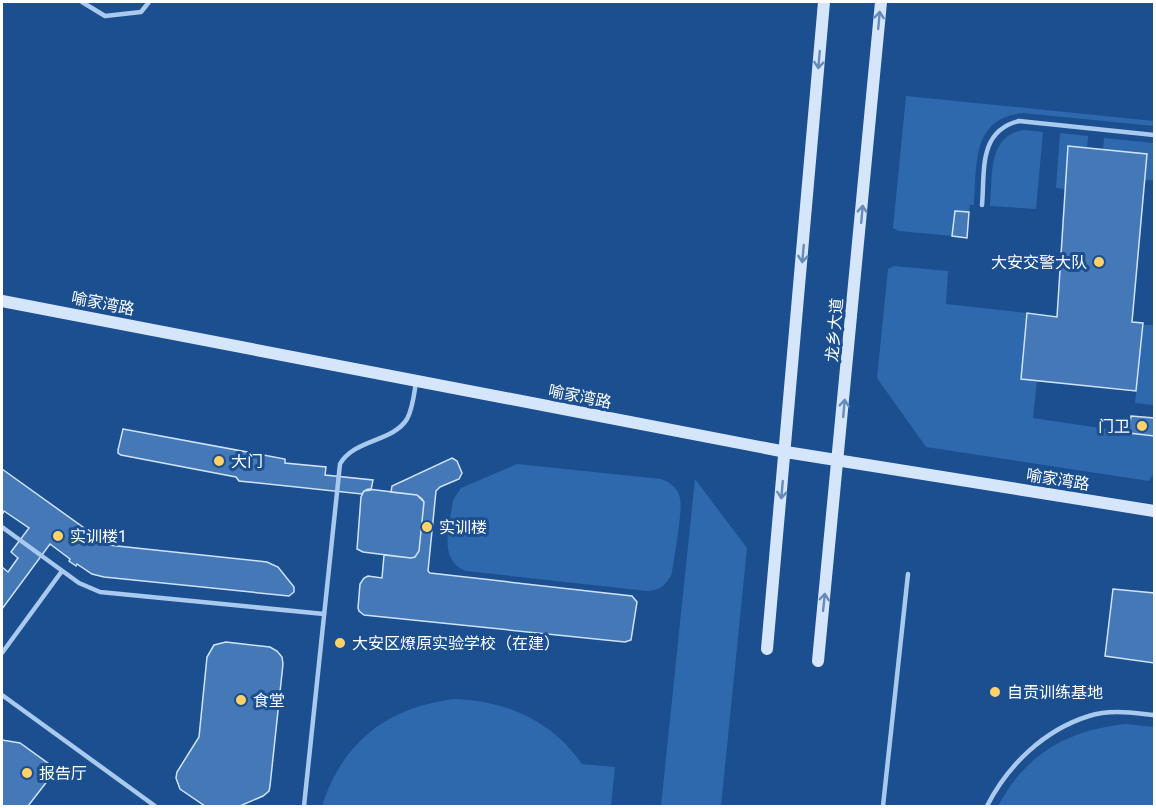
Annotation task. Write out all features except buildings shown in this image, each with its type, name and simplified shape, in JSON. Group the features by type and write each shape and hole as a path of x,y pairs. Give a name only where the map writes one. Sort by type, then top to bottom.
{"main road":[{"path":"767,649 824,2"},
{"name":"龙乡大道","path":"818,661 839,462 881,2"},
{"name":"喻家湾路","path":"2,300 839,462 1155,511"}],"lane":[{"path":"82,2 105,15 141,12 149,2"},
{"path":"982,205 987,152 996,132 1007,124 1019,121 1155,135"},
{"path":"304,807 340,464 345,455 395,430 403,423 411,409 417,381"},
{"path":"2,527 89,589 100,592 324,614"},
{"path":"2,653 62,571"},
{"path":"883,807 908,574"},
{"path":"2,695 155,807"},
{"path":"987,807 996,788 1014,765 1036,744 1064,728 1090,715 1127,712 1155,715"}],"shaded area":[{"path":"906,96 1154,121 1154,126 1023,113 1006,117 994,124 985,134 977,160 974,205 970,205 969,212 955,211 952,236 899,231 893,228"},
{"path":"1024,130 1043,132 1036,209 990,206 992,170 998,148 1012,133"},
{"path":"1060,133 1088,136 1087,148 1065,189 1056,188"},
{"path":"1104,138 1154,143 1154,180 1145,180 1147,154 1103,150"},
{"path":"894,266 948,271 946,304 1027,313 1021,379 1037,381 1033,418 1154,436 1154,473 1149,481 926,447 877,378 888,269"},
{"path":"1143,325 1154,325 1154,405 1135,403"},
{"path":"517,464 661,479 670,484 677,491 681,504 672,573 668,580 659,588 647,591 466,571 457,566 448,550 448,530 453,500 461,488"},
{"path":"695,479 747,548 721,806 661,806"},
{"path":"455,699 493,704 527,716 557,736 582,764 615,767 611,806 322,806 342,763 371,731 409,710"},
{"path":"1126,724 1154,727 1154,806 998,806 1022,772 1050,748 1085,732"}],"place":[{"name":"大安交警大队","path":"1099,262"},
{"name":"门卫","path":"1142,426"},
{"name":"大门","path":"219,461"},
{"name":"实训楼","path":"427,527"},
{"name":"实训楼1","path":"58,536"},
{"name":"大安区燎原实验学校（在建）","path":"340,643"},
{"name":"自贡训练基地","path":"995,692"},
{"name":"食堂","path":"241,700"},
{"name":"报告厅","path":"27,773"}]}
